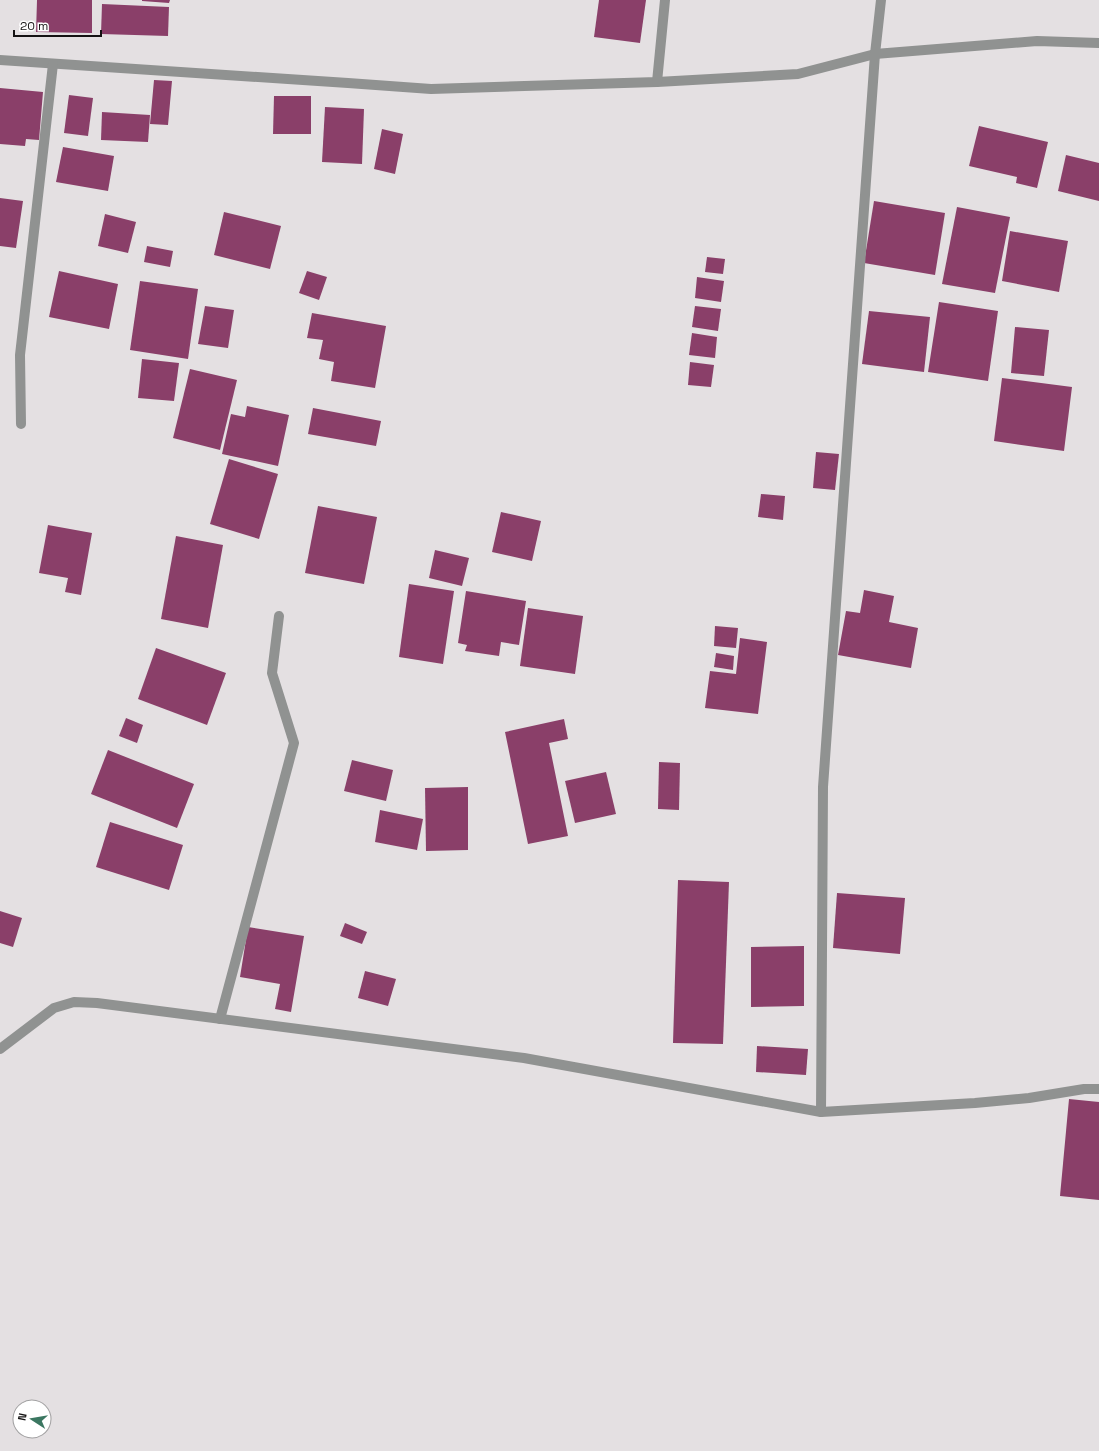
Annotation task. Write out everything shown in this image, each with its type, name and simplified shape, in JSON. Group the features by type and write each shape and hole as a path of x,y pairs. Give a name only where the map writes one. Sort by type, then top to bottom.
{"street":[{"path":"657,82 665,0"},
{"path":"821,1112 823,787 875,54 881,0"},
{"path":"0,60 348,82 431,89 657,82 798,74 875,54 1037,41 1099,43"},
{"path":"21,424 20,355 53,64"},
{"path":"220,1019 294,743 272,673 279,616"},
{"path":"0,1049 54,1008 74,1002 98,1003 524,1058 821,1112 975,1103 1029,1098 1084,1089 1099,1089"}],"building":[{"path":"37,0 92,0 92,33 36,32"},
{"path":"142,0 170,0 169,3"},
{"path":"599,0 646,0 640,43 594,37"},
{"path":"102,4 169,7 168,36 101,34"},
{"path":"154,80 172,81 168,125 150,124"},
{"path":"0,88 43,92 39,140 26,139 25,146 0,144"},
{"path":"69,95 93,98 88,136 64,133"},
{"path":"274,96 311,96 311,134 273,134"},
{"path":"325,107 364,109 362,164 322,162"},
{"path":"102,112 150,115 148,142 101,140"},
{"path":"979,126 1048,142 1037,188 1016,183 1017,177 969,166"},
{"path":"382,129 403,134 395,174 374,169"},
{"path":"63,147 114,156 108,191 56,182"},
{"path":"1066,155 1099,163 1099,201 1058,191"},
{"path":"0,198 23,201 16,248 0,246"},
{"path":"874,201 945,213 935,275 864,263"},
{"path":"957,207 1010,217 995,293 942,284"},
{"path":"224,212 281,226 270,269 214,255"},
{"path":"105,214 136,222 128,253 98,246"},
{"path":"1010,231 1068,241 1059,292 1002,281"},
{"path":"147,246 173,251 170,267 144,262"},
{"path":"707,257 725,259 723,274 705,272"},
{"path":"59,271 118,284 109,329 49,317"},
{"path":"307,271 327,277 319,300 299,293"},
{"path":"697,277 724,281 721,302 695,298"},
{"path":"140,281 198,289 188,359 130,350"},
{"path":"939,302 998,311 988,381 928,372"},
{"path":"205,306 234,310 228,348 198,344"},
{"path":"695,306 721,309 718,331 692,327"},
{"path":"869,311 930,317 924,372 862,364"},
{"path":"312,313 386,326 375,388 331,381 334,362 319,359 323,340 307,338"},
{"path":"1015,327 1049,330 1044,376 1011,373"},
{"path":"692,333 717,337 715,358 689,355"},
{"path":"142,359 179,363 174,401 138,398"},
{"path":"690,362 714,365 711,387 688,385"},
{"path":"190,369 237,380 220,450 173,438"},
{"path":"1002,378 1072,387 1064,451 994,441"},
{"path":"247,406 289,415 278,466 222,454 231,414 245,417"},
{"path":"313,408 381,421 376,446 308,434"},
{"path":"816,452 839,454 835,490 813,488"},
{"path":"229,459 278,474 259,539 210,524"},
{"path":"761,494 785,496 783,520 758,517"},
{"path":"318,506 377,517 364,584 305,573"},
{"path":"501,512 541,521 532,561 492,552"},
{"path":"48,525 92,533 81,595 65,592 68,578 39,573"},
{"path":"176,536 223,545 208,628 161,619"},
{"path":"435,550 469,558 462,586 429,578"},
{"path":"409,584 454,591 443,664 399,657"},
{"path":"864,590 894,596 889,622 918,628 911,668 838,655 846,611 860,613"},
{"path":"466,591 526,601 519,645 501,642 499,656 465,651 467,645 458,643"},
{"path":"528,608 583,616 575,674 520,666"},
{"path":"715,626 738,628 736,648 714,646"},
{"path":"740,638 767,642 758,714 705,708 710,671 736,674"},
{"path":"156,648 226,673 207,725 138,699"},
{"path":"716,653 734,656 733,670 714,667"},
{"path":"126,718 143,725 137,743 119,736"},
{"path":"564,719 568,739 549,743 568,836 528,844 505,732"},
{"path":"108,750 194,784 177,828 91,794"},
{"path":"352,760 393,770 386,801 344,791"},
{"path":"659,762 680,763 679,810 658,809"},
{"path":"606,772 616,814 575,823 565,781"},
{"path":"468,787 468,850 426,851 425,788"},
{"path":"380,810 423,819 417,850 375,842"},
{"path":"110,822 183,845 169,890 96,867"},
{"path":"678,880 729,882 723,1044 673,1043"},
{"path":"837,893 905,898 900,954 833,948"},
{"path":"0,911 22,918 13,947 0,943"},
{"path":"345,923 367,932 362,944 340,936"},
{"path":"248,927 304,936 291,1012 275,1009 280,984 240,977"},
{"path":"804,946 804,1006 751,1007 751,947"},
{"path":"365,971 396,979 388,1006 358,998"},
{"path":"757,1046 808,1049 806,1075 756,1072"},
{"path":"1069,1099 1099,1102 1099,1200 1060,1196"}]}
